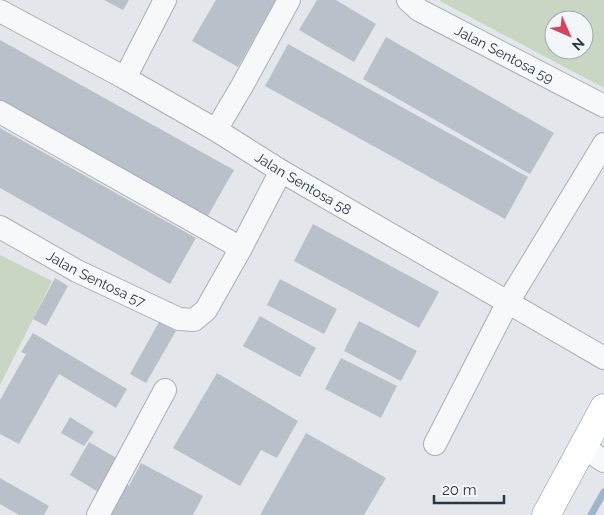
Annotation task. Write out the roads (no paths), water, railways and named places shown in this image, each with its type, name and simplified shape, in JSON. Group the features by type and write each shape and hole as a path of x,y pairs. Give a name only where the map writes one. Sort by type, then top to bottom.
{"highway":[{"path":"546,515 594,454 604,408"}],"street":[{"path":"125,78 165,0"},
{"path":"216,130 289,0"},
{"name":"Jalan Sentosa 59","path":"408,0 419,10 604,106"},
{"name":"Jalan Sentosa 58","path":"0,11 125,78 216,130 281,171 604,358"},
{"path":"0,112 242,248 281,171"},
{"path":"435,444 508,302 604,144"},
{"name":"Jalan Sentosa 57","path":"1,230 77,270 179,319 194,320 206,310 242,248"},
{"path":"98,515 165,390"}],"waterway":[{"path":"591,515 604,492"}]}
